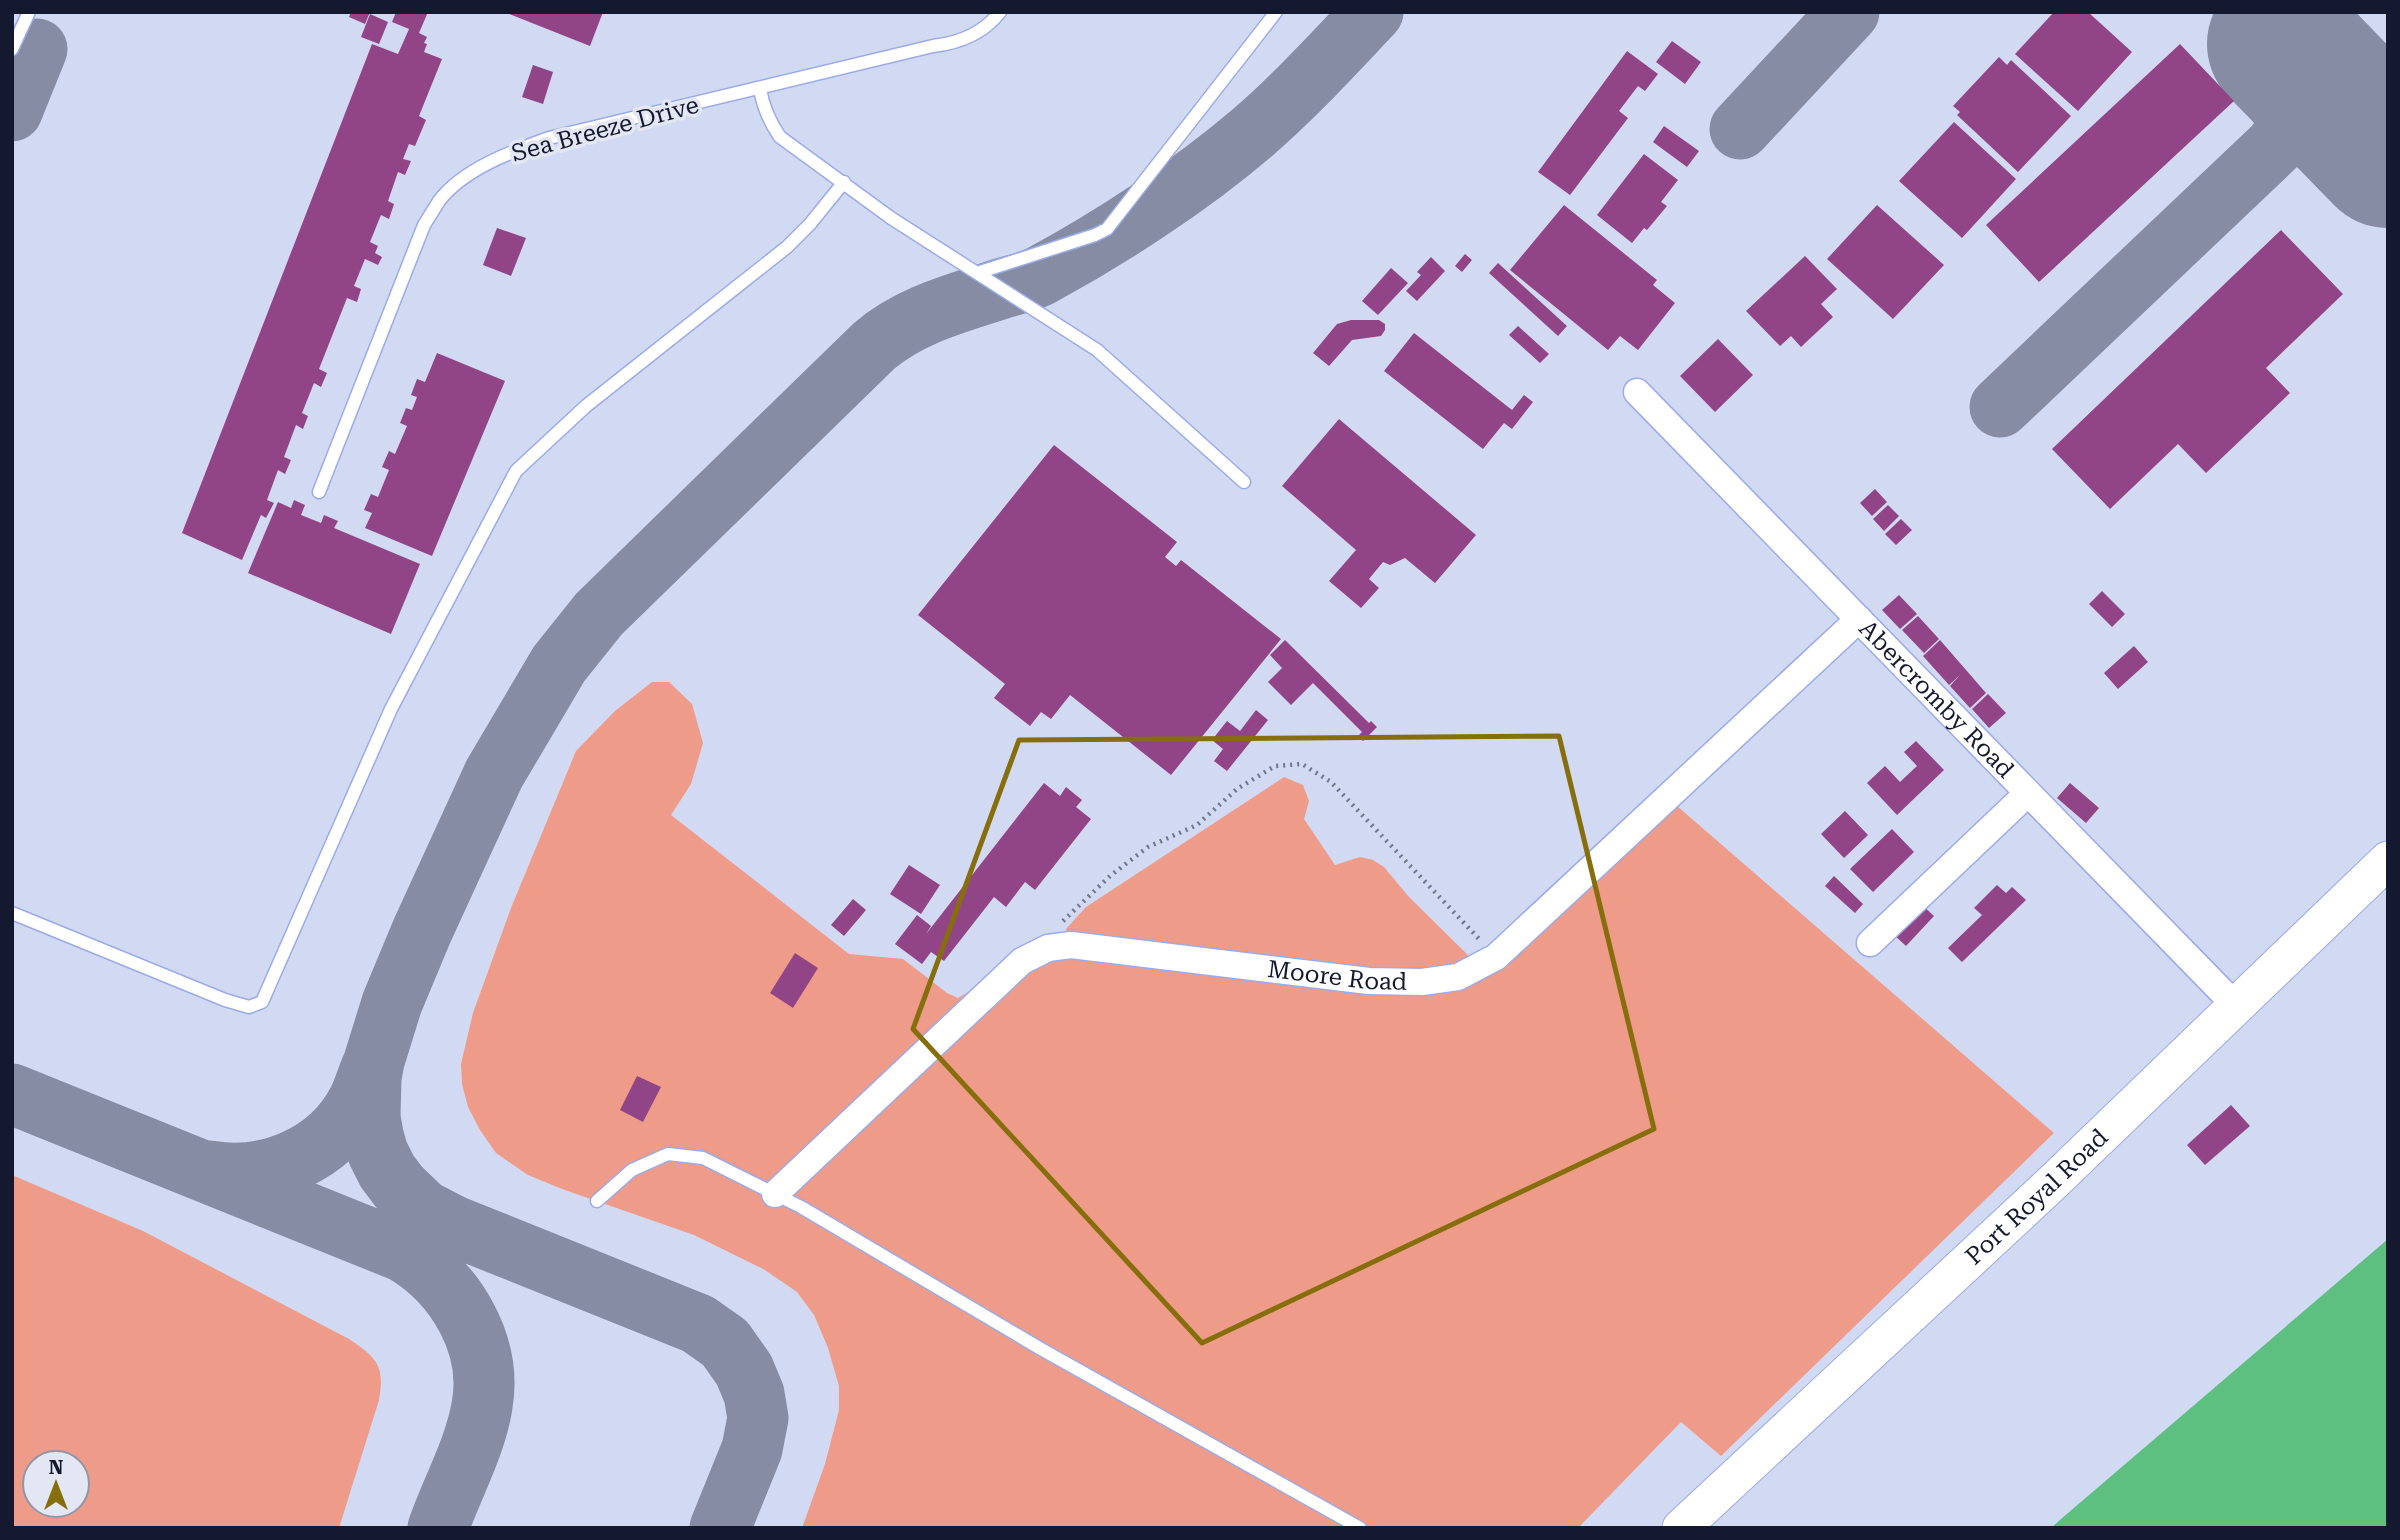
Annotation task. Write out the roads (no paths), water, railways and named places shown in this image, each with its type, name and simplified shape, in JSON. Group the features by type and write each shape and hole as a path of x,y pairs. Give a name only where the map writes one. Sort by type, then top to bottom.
{"main road":[{"name":"Port Royal Road","path":"1681,1528 2049,1186 2388,860"}],"street":[{"name":"Abercromby Road","path":"1637,392 2236,1006"},
{"name":"Moore Road","path":"775,1194 1022,961 1048,948 1070,946 1369,981 1422,982 1458,977 1496,957 1859,619"},
{"path":"1870,943 2028,793"}],"lane":[{"path":"12,49 29,12"},
{"name":"Sea Breeze Drive","path":"319,492 424,225 441,199 473,172 510,152 550,138 950,44 982,30 1000,12"},
{"path":"977,273 1107,229 1276,12"},
{"path":"760,89 766,114 780,136 891,218 1097,350 1244,482"},
{"path":"12,913 225,1000 249,1007 262,1002 391,709 446,599 516,471 586,405 787,247 810,224 844,182"},
{"path":"597,1201 632,1170 668,1154 703,1158 801,1207 1041,1349 1360,1528"}]}
